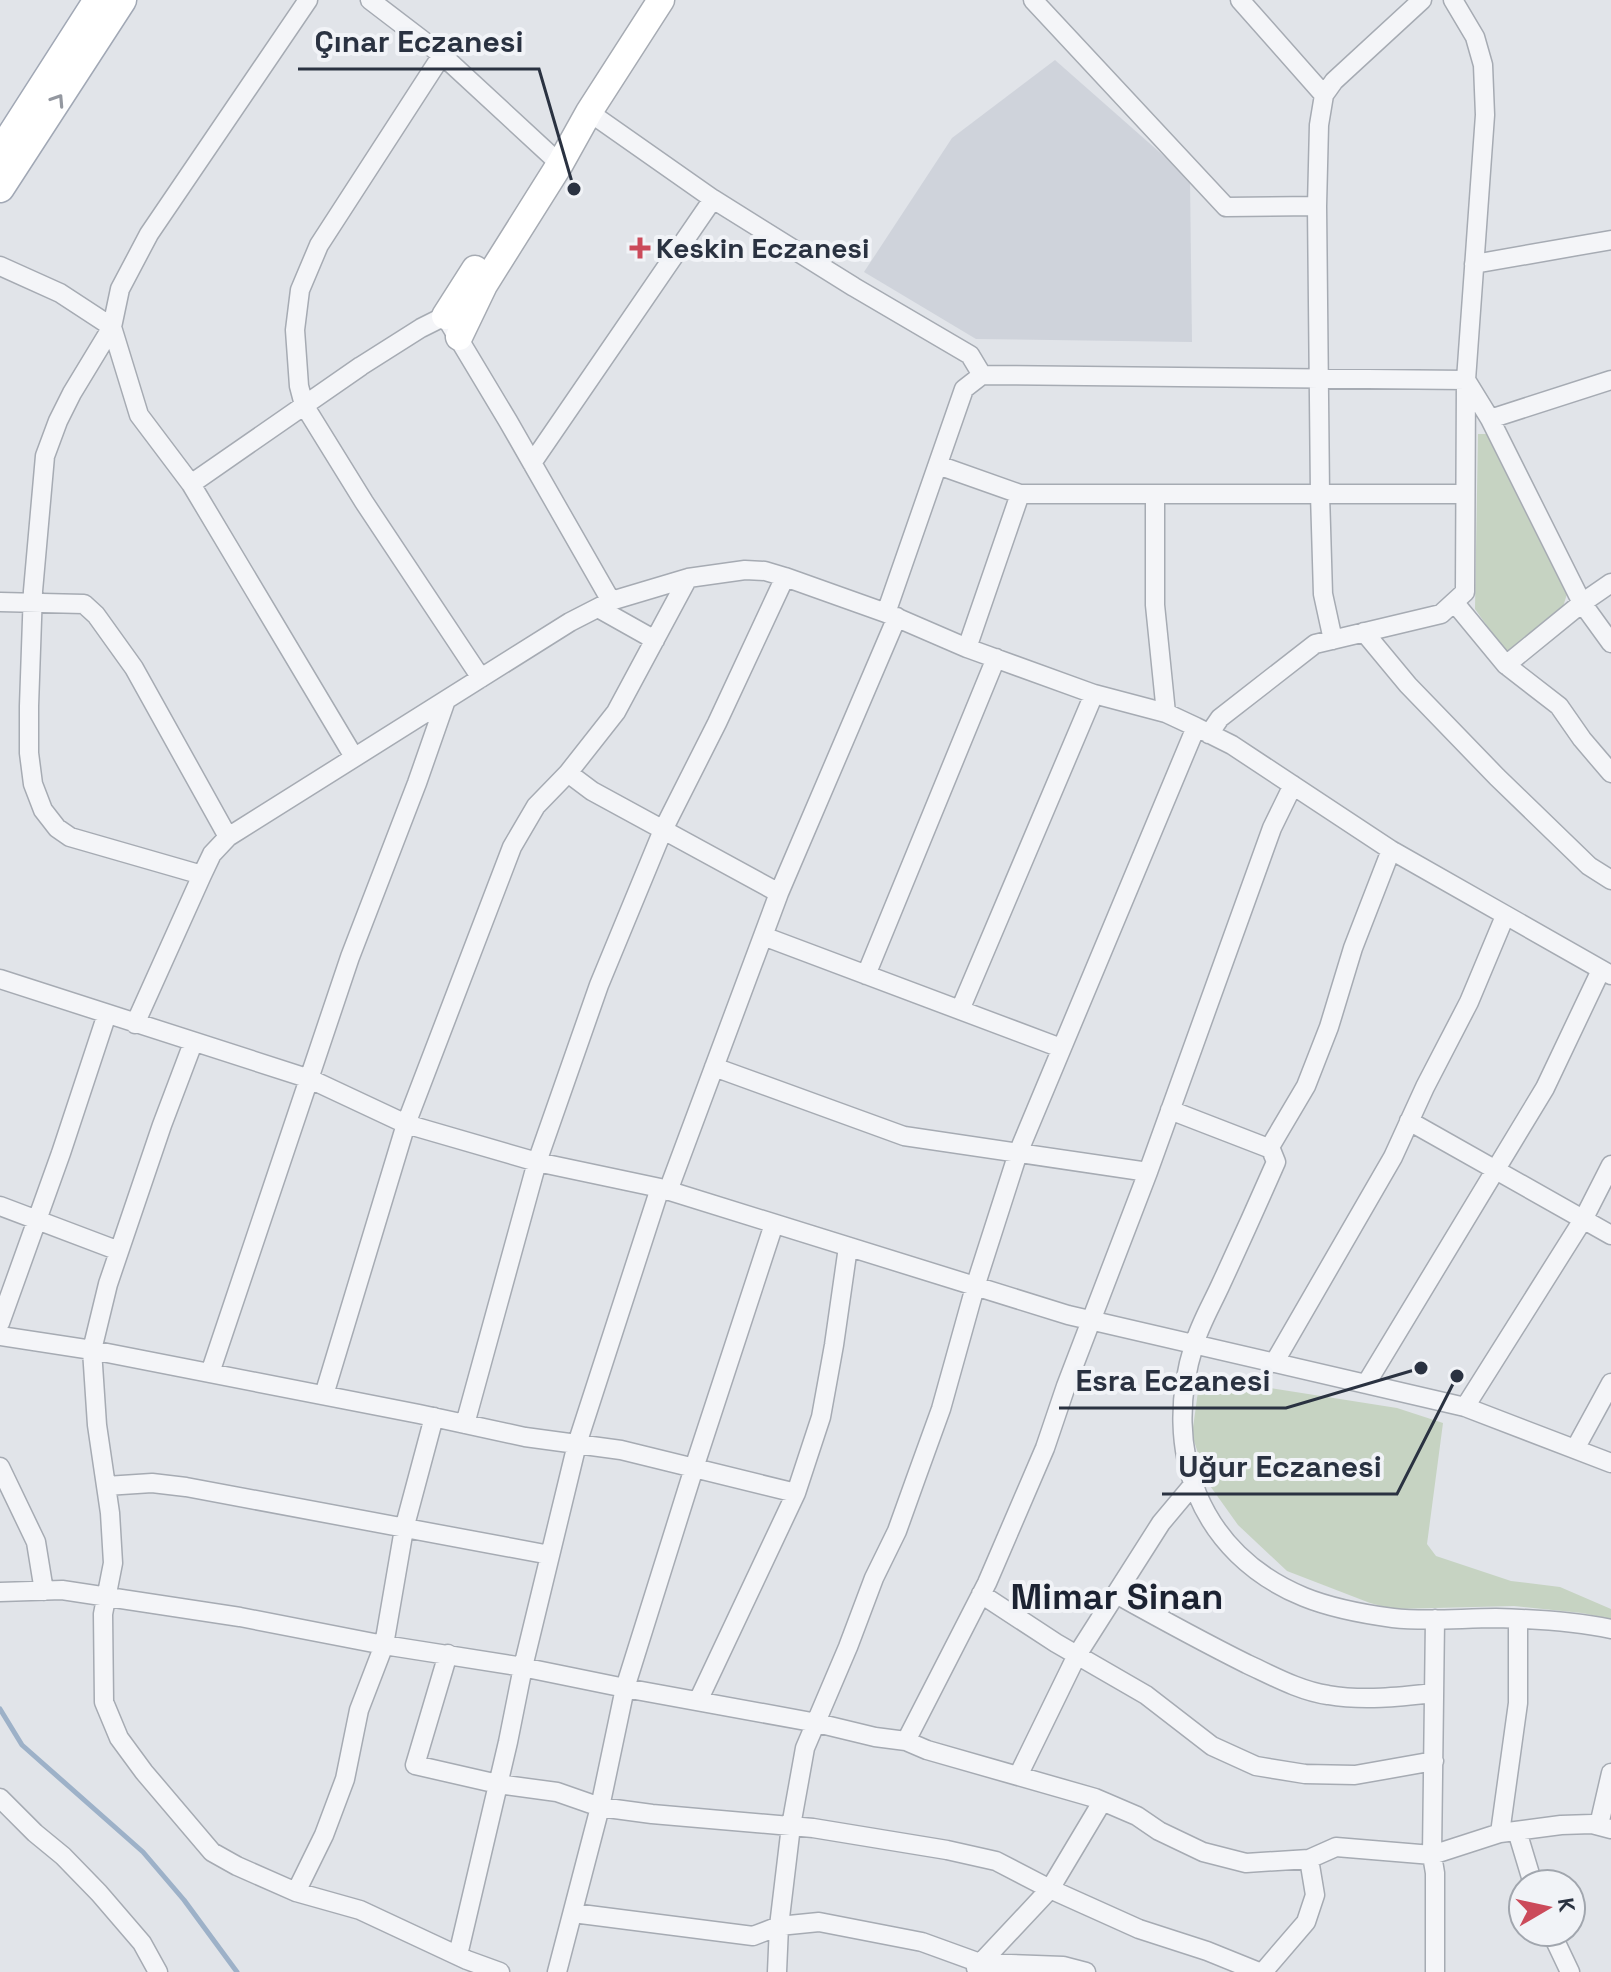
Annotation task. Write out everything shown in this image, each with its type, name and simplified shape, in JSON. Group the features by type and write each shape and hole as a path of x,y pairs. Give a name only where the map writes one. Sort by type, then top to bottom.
{"main road":[{"path":"0,153 98,0"},
{"path":"0,188 122,0"},
{"path":"452,327 554,159 640,0"},
{"path":"554,159 589,112 661,0"}],"street":[{"path":"202,875 70,837 57,828 43,810 33,784 29,753 29,706 33,602 45,456 72,393 112,327 120,289 149,234 308,0"},
{"path":"370,0 442,55 554,159"},
{"path":"1033,0 1226,207 1317,206"},
{"path":"1240,0 1324,95"},
{"path":"1333,640 1323,594 1320,494 1319,125 1324,95 1334,81 1422,0"},
{"path":"777,1972 791,1826 805,1748 874,1578 897,1531 941,1409 975,1287 1018,1153 1061,1048 1203,731 1315,644 1441,614 1465,592 1466,380 1485,115 1483,65 1475,37 1453,0"},
{"path":"442,55 319,245 300,290 295,330 299,386 304,405 364,502 481,678"},
{"path":"589,112 713,199 970,355 982,375"},
{"path":"532,463 713,199"},
{"path":"1474,264 1611,240"},
{"path":"0,266 60,293 112,327 139,415 191,484 354,757"},
{"path":"191,484 421,328 452,327 532,463 604,604 655,640"},
{"path":"468,1963 498,1784 577,1444 664,1190 779,893 892,615 964,389 982,375 1466,380"},
{"path":"1466,380 1490,419 1582,603 1611,643"},
{"path":"1490,419 1611,380"},
{"path":"938,465 1020,494 1465,494"},
{"path":"967,648 1020,494"},
{"path":"1155,494 1155,605 1166,713"},
{"path":"135,1024 212,854 228,837 570,622 604,604 688,578 745,570 765,571 892,615 967,648 1094,694 1166,713 1232,745 1391,850 1606,972 1545,1088 1366,1384"},
{"path":"465,1424 537,1162 599,985 663,830 785,577"},
{"path":"324,1395 406,1124 512,847 536,806 568,773 616,712 688,578"},
{"path":"1506,665 1611,583"},
{"path":"0,602 84,604 96,615 134,668 228,837"},
{"path":"1454,602 1506,665 1559,706 1611,773"},
{"path":"1364,632 1408,685 1497,777 1589,866 1611,880"},
{"path":"866,975 996,658"},
{"path":"960,1010 1094,694"},
{"path":"210,1373 350,957 446,700"},
{"path":"568,773 592,791 779,893"},
{"path":"906,1741 981,1594 1045,1448 1272,828 1293,785"},
{"path":"1391,850 1353,948 1329,1027 1306,1086 1270,1147 1276,1162 1194,1345 1182,1405 1183,1449 1192,1486 1214,1526 1235,1552 1267,1577 1304,1597 1393,1618 1518,1619 1581,1623 1611,1629"},
{"path":"1274,1363 1393,1157 1469,1002 1505,916"},
{"path":"763,936 1061,1048"},
{"path":"2,986 107,1014 310,1079 406,1124 537,1162 664,1190 1068,1315 1465,1407 1611,1463"},
{"path":"0,1323 107,1014"},
{"path":"193,1043 108,1284 92,1350 113,1563 103,1614 104,1702 119,1738 212,1852 296,1892 360,1910 468,1963 500,1972"},
{"path":"714,1067 904,1136 1148,1172"},
{"path":"1170,1110 1271,1149"},
{"path":"1409,1121 1611,1235"},
{"path":"1465,1407 1584,1218 1611,1165"},
{"path":"0,1206 119,1251"},
{"path":"557,1972 600,1807 625,1688 774,1224"},
{"path":"698,1701 796,1493 821,1417 848,1247"},
{"path":"0,1336 92,1350 525,1437 621,1450 796,1493"},
{"path":"1575,1449 1611,1383"},
{"path":"296,1892 324,1835 345,1779 359,1710 384,1645 404,1529 434,1417"},
{"path":"0,1467 36,1542 44,1591"},
{"path":"106,1486 152,1483 186,1487 550,1555"},
{"path":"1018,1776 1077,1655 1161,1523 1192,1486"},
{"path":"0,1592 62,1590 240,1617 384,1645 523,1667 906,1741 927,1750 1095,1798 1137,1816 1159,1831 1203,1852 1246,1863 1309,1859 1336,1847 1432,1855 1508,1832 1561,1825 1592,1824 1605,1827 1611,1773"},
{"path":"981,1594 1146,1695 1212,1746 1256,1766 1305,1774 1355,1775 1434,1761"},
{"path":"1116,1594 1205,1643 1299,1687 1326,1695 1357,1698 1395,1698 1433,1693"},
{"path":"1433,1971 1435,1619"},
{"path":"1518,1619 1518,1703 1508,1832 1525,1868"},
{"path":"448,1654 415,1765 498,1784 557,1792 600,1807 813,1828 996,1861 1139,1929 1261,1972 1306,1922 1315,1895 1309,1859"},
{"path":"0,1798 99,1893 142,1943 149,1968"},
{"path":"977,1968 1050,1889 1102,1802"},
{"path":"573,1913 753,1936 779,1926 819,1922 922,1942 977,1968 1063,1966 1086,1972"},
{"path":"1559,1948 1570,1972"}],"shaded area":[{"path":"1055,60 1190,179 1192,342 976,339 864,272 952,138"}],"green space":[{"path":"1478,434 1491,434 1567,594 1562,610 1511,651 1504,650 1475,609"},
{"path":"1200,1377 1397,1408 1443,1423 1427,1544 1436,1556 1511,1581 1560,1587 1611,1609 1611,1619 1514,1606 1393,1609 1287,1571 1238,1525 1208,1483 1192,1435"}],"waterway":[{"path":"0,1709 22,1745 143,1852 184,1900 237,1972"}],"place":[{"name":"Çınar Eczanesi","path":"574,189"},
{"name":"Keskin Eczanesi","path":"640,248"},
{"name":"Esra Eczanesi","path":"1421,1368"},
{"name":"Uğur Eczanesi","path":"1457,1376"}],"district":[{"name":"Mimar Sinan","path":"1117,1596"}]}
